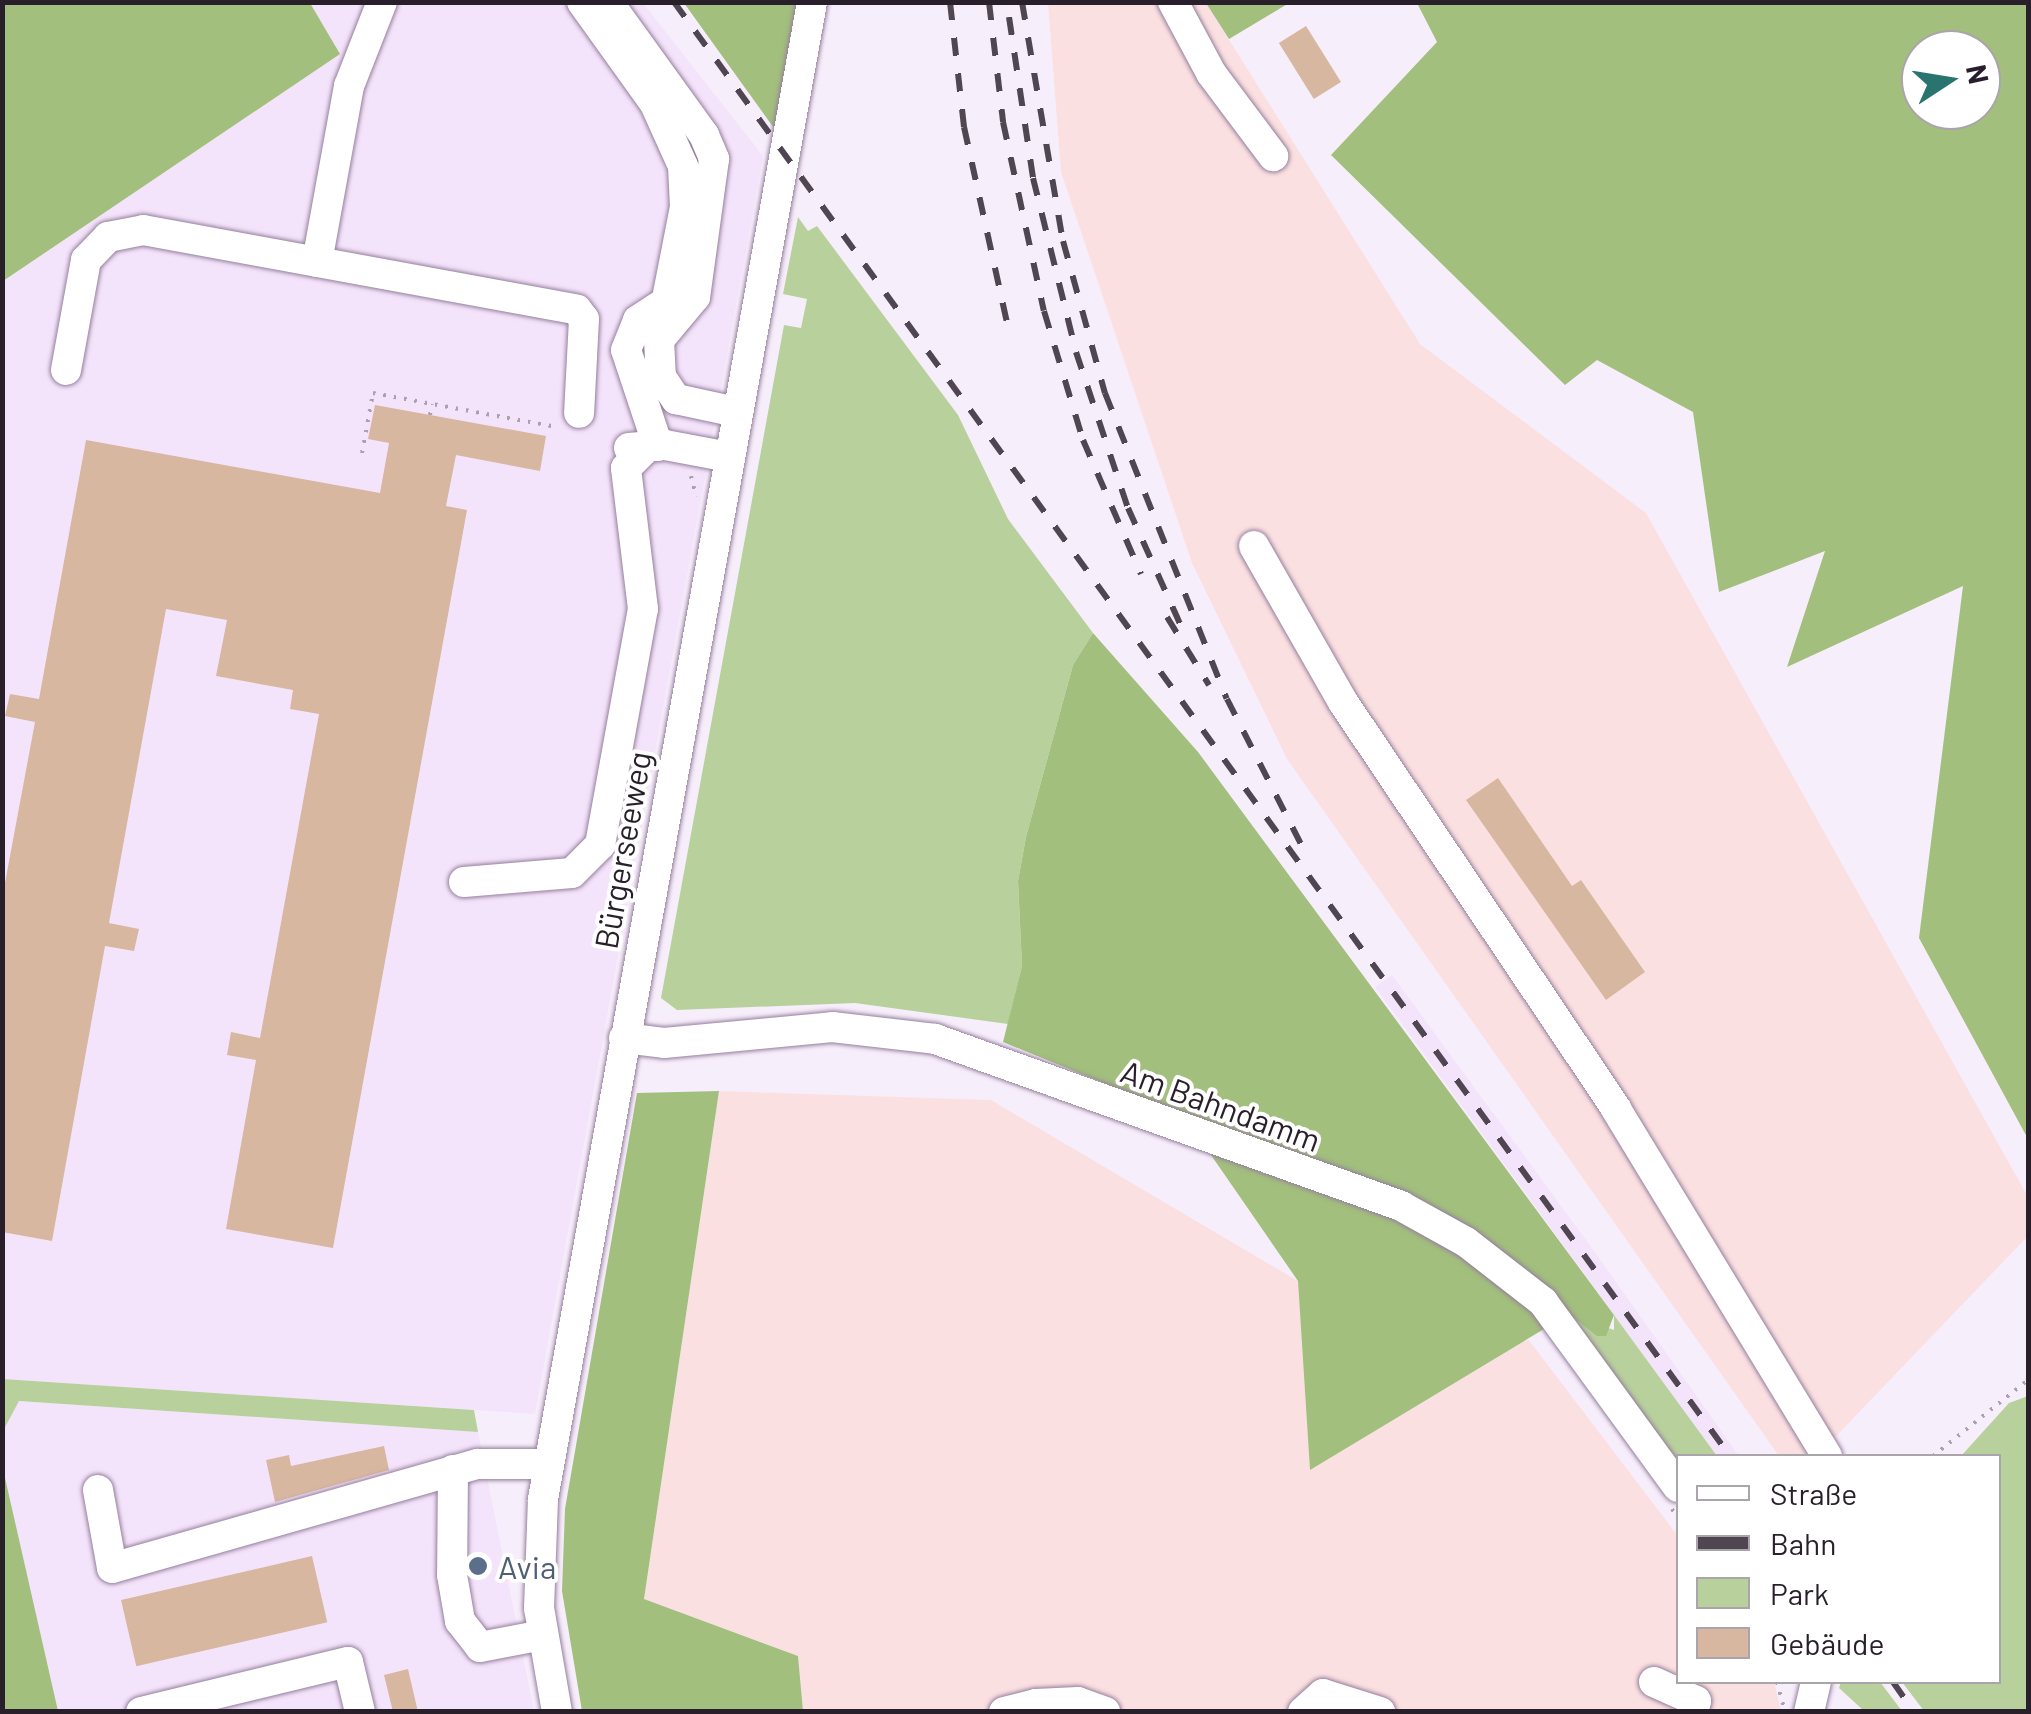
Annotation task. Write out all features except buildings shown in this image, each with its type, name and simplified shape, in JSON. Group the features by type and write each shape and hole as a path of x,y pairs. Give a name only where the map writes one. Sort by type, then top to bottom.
{"street":[{"path":"317,262 349,86 382,2"},
{"path":"582,2 655,104 683,166 685,207 659,340 661,377 676,399 736,412"},
{"path":"608,2 713,152 691,306 659,340"},
{"name":"Bürgerseeweg","path":"558,1712 542,1635 539,1538 549,1464 812,2"},
{"path":"1173,2 1211,73 1273,156"},
{"path":"66,370 86,260 108,236 143,230 577,310 584,326 569,420"},
{"path":"663,447 626,350 638,320 694,284"},
{"path":"663,447 728,457"},
{"path":"464,882 556,876 593,859 643,609 657,582 641,476 663,447"},
{"path":"1254,546 1343,702 1616,1109 1826,1454"},
{"name":"Am Bahndamm","path":"624,1038 664,1043 832,1028 935,1039 1401,1206 1466,1242 1543,1302 1673,1495"},
{"path":"98,1490 112,1568 453,1470 520,1461 549,1464"},
{"path":"453,1470 452,1574 460,1621 480,1647 542,1635"},
{"path":"140,1712 348,1662 360,1712"},
{"path":"1654,1682 1696,1700 1693,1712"},
{"path":"1808,1712 1815,1684"},
{"path":"1303,1712 1323,1694 1380,1712"},
{"path":"1004,1712 1078,1702 1105,1712"}],"path":[{"path":"362,453 373,393 569,420"},
{"path":"430,415 432,404"},
{"path":"663,447 681,470 691,476 696,500"},
{"path":"1936,1454 2028,1380"},
{"path":"1778,1684 1787,1712"}],"shaded area":[{"path":"310,3 643,3 763,156 535,1414 3,1379 2,281 339,54"},
{"path":"1048,3 1206,3 1420,344 1646,513 2028,1197 2028,1236 1819,1454 1778,1454 1287,759 1192,563 1061,172"},
{"path":"1392,975 1738,1454 1716,1454 1375,987"},
{"path":"719,1091 991,1100 1298,1281 1310,1469 1528,1339 1676,1533 1676,1684 1774,1684 1781,1711 803,1711 798,1656 644,1599"},
{"path":"19,1401 478,1432 534,1711 58,1711 3,1469 2,1431"}],"green space":[{"path":"3,2 310,3 340,54 3,281"},
{"path":"684,3 800,3 776,131"},
{"path":"1206,3 1289,3 1229,39"},
{"path":"1417,3 2028,3 2028,1139 1919,938 1963,586 1787,667 1825,551 1719,592 1693,412 1597,360 1565,385 1331,155 1437,42"},
{"path":"798,217 808,231 817,226 958,415 1008,519 1093,633 1073,665 1026,837 1018,881 1022,966 1008,1024 855,1003 677,1010 661,998 784,325 801,328 807,299 783,294"},
{"path":"1093,633 1198,752 1614,1315 1606,1336 1597,1336 1569,1314 1310,1470 1298,1281 1184,1116 1003,1042 1022,966 1018,881 1026,837 1073,665"},
{"path":"719,1091 644,1599 798,1656 803,1711 582,1711 562,1591 565,1509 637,1093"},
{"path":"1569,1314 1614,1330 1614,1315 1716,1454 1676,1454 1676,1464"},
{"path":"3,1379 474,1410 478,1432 19,1401 3,1431"},
{"path":"2028,1396 2028,1711 1924,1711 1904,1684 2001,1684 2001,1454 1963,1454 2009,1403"},
{"path":"3,1469 58,1711 3,1711"},
{"path":"1840,1684 1882,1684 1902,1711 1864,1711 1839,1688"}],"railway":[{"path":"674,2 1729,1454"},
{"path":"950,2 964,127 1007,322"},
{"path":"989,2 1003,122 1044,311 1083,440 1141,574"},
{"path":"1022,2 1063,241 1105,393 1227,699 1301,844"},
{"path":"1009,17 1033,178 1076,352 1128,508 1181,626"},
{"path":"1167,617 1209,685"},
{"path":"1894,1684 1914,1712"}],"place":[{"name":"Avia","path":"478,1566"}]}
